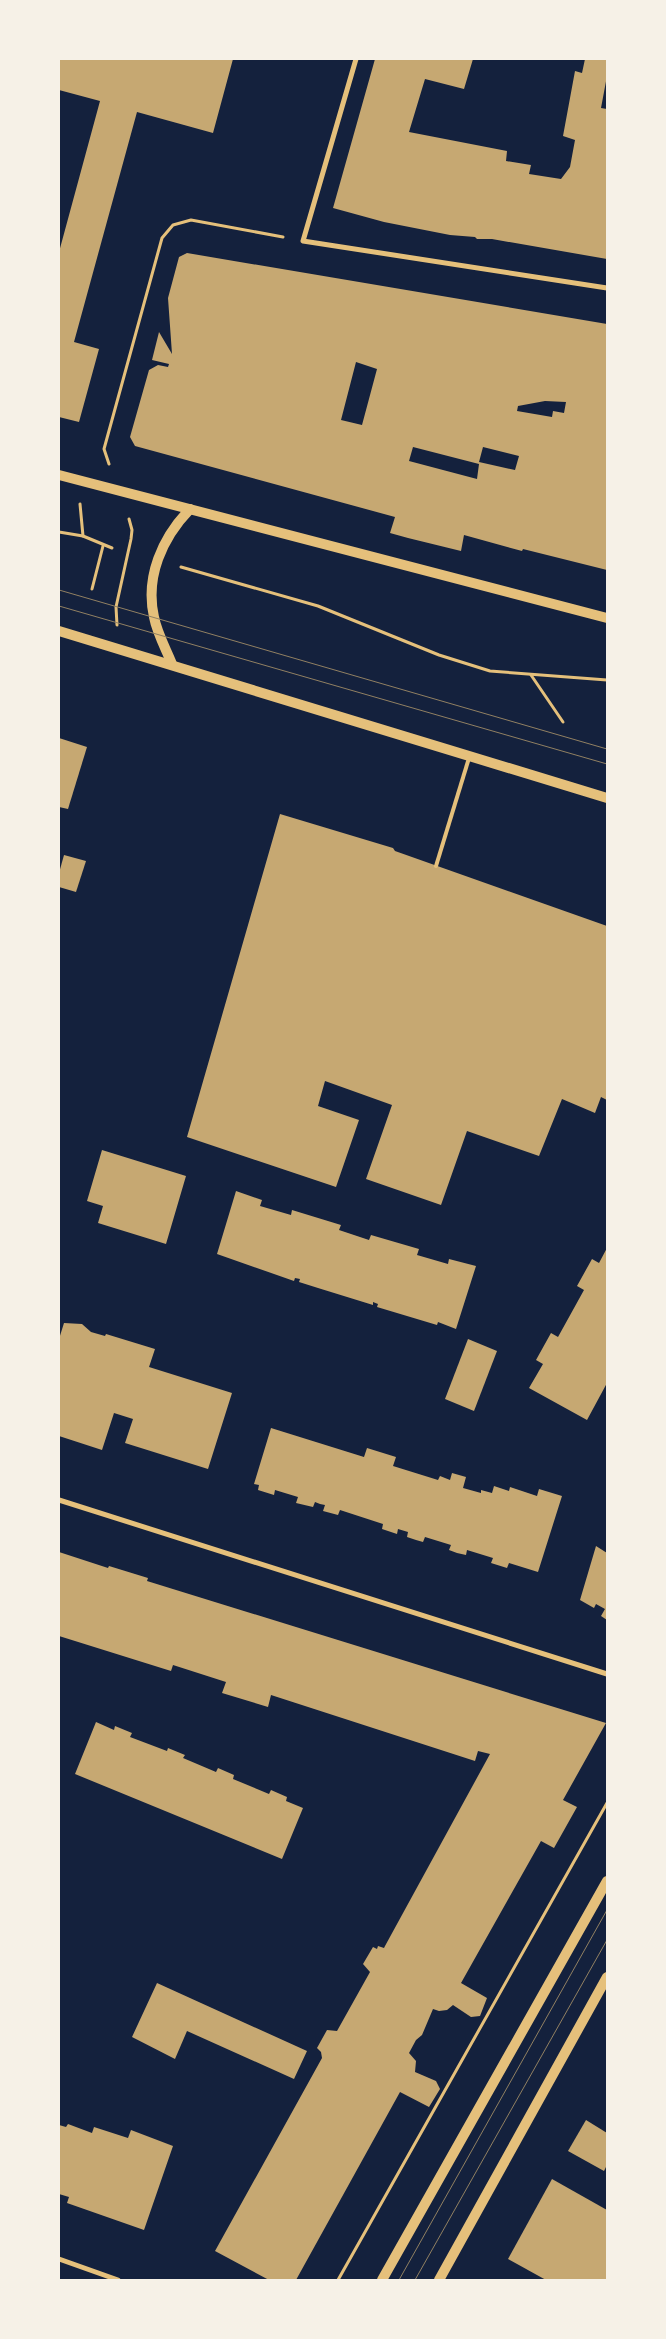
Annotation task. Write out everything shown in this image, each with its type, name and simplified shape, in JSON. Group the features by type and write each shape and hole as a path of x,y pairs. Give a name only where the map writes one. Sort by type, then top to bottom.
{"main road":[{"path":"59,475 607,618"},
{"path":"172,664 154,619 151,598 157,560 162,545 170,531 190,509"},
{"path":"59,631 607,798"},
{"path":"382,2280 607,1882"},
{"path":"439,2280 607,1977"}],"street":[{"path":"356,59 303,241 607,288"},
{"path":"59,1500 607,1674"},
{"path":"59,2259 118,2280"}],"lane":[{"path":"436,866 469,755"}],"path":[{"path":"124,650 118,629 116,607 132,530 104,449 162,238 173,225 191,220 303,241"},
{"path":"59,532 83,536 103,546 112,548"},
{"path":"92,589 103,546"},
{"path":"177,566 318,606 439,655 490,671 607,680"},
{"path":"531,674 563,722"},
{"path":"338,2280 607,1803"}],"building":[{"path":"59,59 233,59 213,133 137,112 74,342 99,349 79,422 59,417 59,252 100,101 59,90"},
{"path":"375,59 473,59 464,89 425,79 409,132 507,151 506,161 531,165 529,174 561,179 570,167 575,140 563,136 575,71 582,73 585,59 607,59 607,76 601,108 607,109 607,259 492,239 450,235 384,222 333,208"},
{"path":"187,253 607,324 607,570 523,549 522,551 464,535 461,551 408,538 390,533 395,517 135,446 130,437 149,370 158,365 168,367 169,364 152,360 159,332 172,354 168,298 179,257","holes":["356,362 377,369 362,425 341,420","545,401 566,402 564,413 553,411 552,417 517,411 518,406","413,447 479,464 477,479 409,461","483,447 519,456 515,470 479,462"]},
{"path":"59,738 87,747 68,809 59,807"},
{"path":"280,814 393,848 395,851 607,926 607,1100 601,1097 595,1113 562,1099 539,1156 467,1131 441,1205 366,1179 392,1105 325,1081 318,1106 359,1120 336,1187 187,1137"},
{"path":"64,855 86,861 76,892 59,887 59,873"},
{"path":"102,1150 186,1176 166,1244 98,1223 103,1206 87,1201"},
{"path":"236,1191 262,1200 260,1206 291,1215 292,1210 341,1225 339,1230 369,1240 371,1235 419,1249 417,1255 448,1264 449,1259 476,1266 456,1329 438,1322 437,1325 377,1307 378,1304 373,1302 373,1305 299,1282 300,1279 295,1278 294,1281 217,1254"},
{"path":"607,1248 607,1383 587,1420 529,1388 543,1364 536,1360 551,1333 558,1337 584,1290 577,1286 592,1259 599,1263"},
{"path":"64,1323 82,1324 91,1332 105,1336 106,1334 155,1349 149,1367 232,1393 208,1469 125,1443 133,1419 114,1413 102,1450 59,1436 59,1339"},
{"path":"468,1339 497,1351 474,1411 445,1399"},
{"path":"271,1428 364,1457 367,1448 396,1457 393,1466 438,1480 440,1476 450,1480 452,1473 466,1477 463,1488 481,1493 481,1490 492,1493 494,1486 509,1491 510,1487 537,1496 539,1489 562,1496 538,1572 509,1563 507,1568 491,1563 493,1558 467,1550 466,1555 457,1553 449,1550 451,1545 425,1537 423,1542 416,1540 407,1537 408,1532 398,1529 397,1534 382,1529 383,1524 340,1510 338,1515 323,1511 325,1505 315,1502 313,1507 296,1503 298,1497 275,1490 274,1495 258,1490 259,1485 254,1484"},
{"path":"596,1546 607,1553 607,1620 601,1616 605,1609 596,1604 594,1608 580,1600"},
{"path":"59,1552 108,1568 109,1566 148,1578 147,1581 606,1723 563,1800 577,1807 554,1848 541,1841 461,1983 487,1998 480,2016 471,2017 453,2005 447,2010 439,2011 433,2009 422,2035 416,2040 409,2053 416,2061 415,2072 436,2081 440,2089 429,2107 400,2092 296,2280 269,2280 215,2251 322,2058 321,2052 317,2048 327,2030 337,2031 370,1972 363,1964 373,1947 377,1949 378,1946 384,1948 490,1754 478,1751 475,1761 271,1695 268,1707 222,1693 226,1682 173,1665 171,1671 59,1636"},
{"path":"96,1722 114,1730 115,1726 132,1733 130,1737 167,1751 168,1748 185,1755 183,1758 216,1772 218,1768 234,1775 233,1779 269,1794 271,1790 287,1797 286,1801 303,1808 282,1859 75,1774"},
{"path":"157,1983 307,2051 294,2079 187,2031 175,2059 132,2037"},
{"path":"586,2120 607,2133 607,2165 604,2171 568,2151"},
{"path":"68,2124 92,2133 94,2127 128,2138 131,2130 173,2146 144,2230 67,2203 69,2197 59,2194 59,2125 66,2127"},
{"path":"552,2179 607,2210 607,2280 546,2280 508,2259"}],"tram line":[{"path":"59,590 607,749"},
{"path":"59,606 607,764"},
{"path":"399,2280 607,1910"},
{"path":"415,2280 607,1940"}]}
